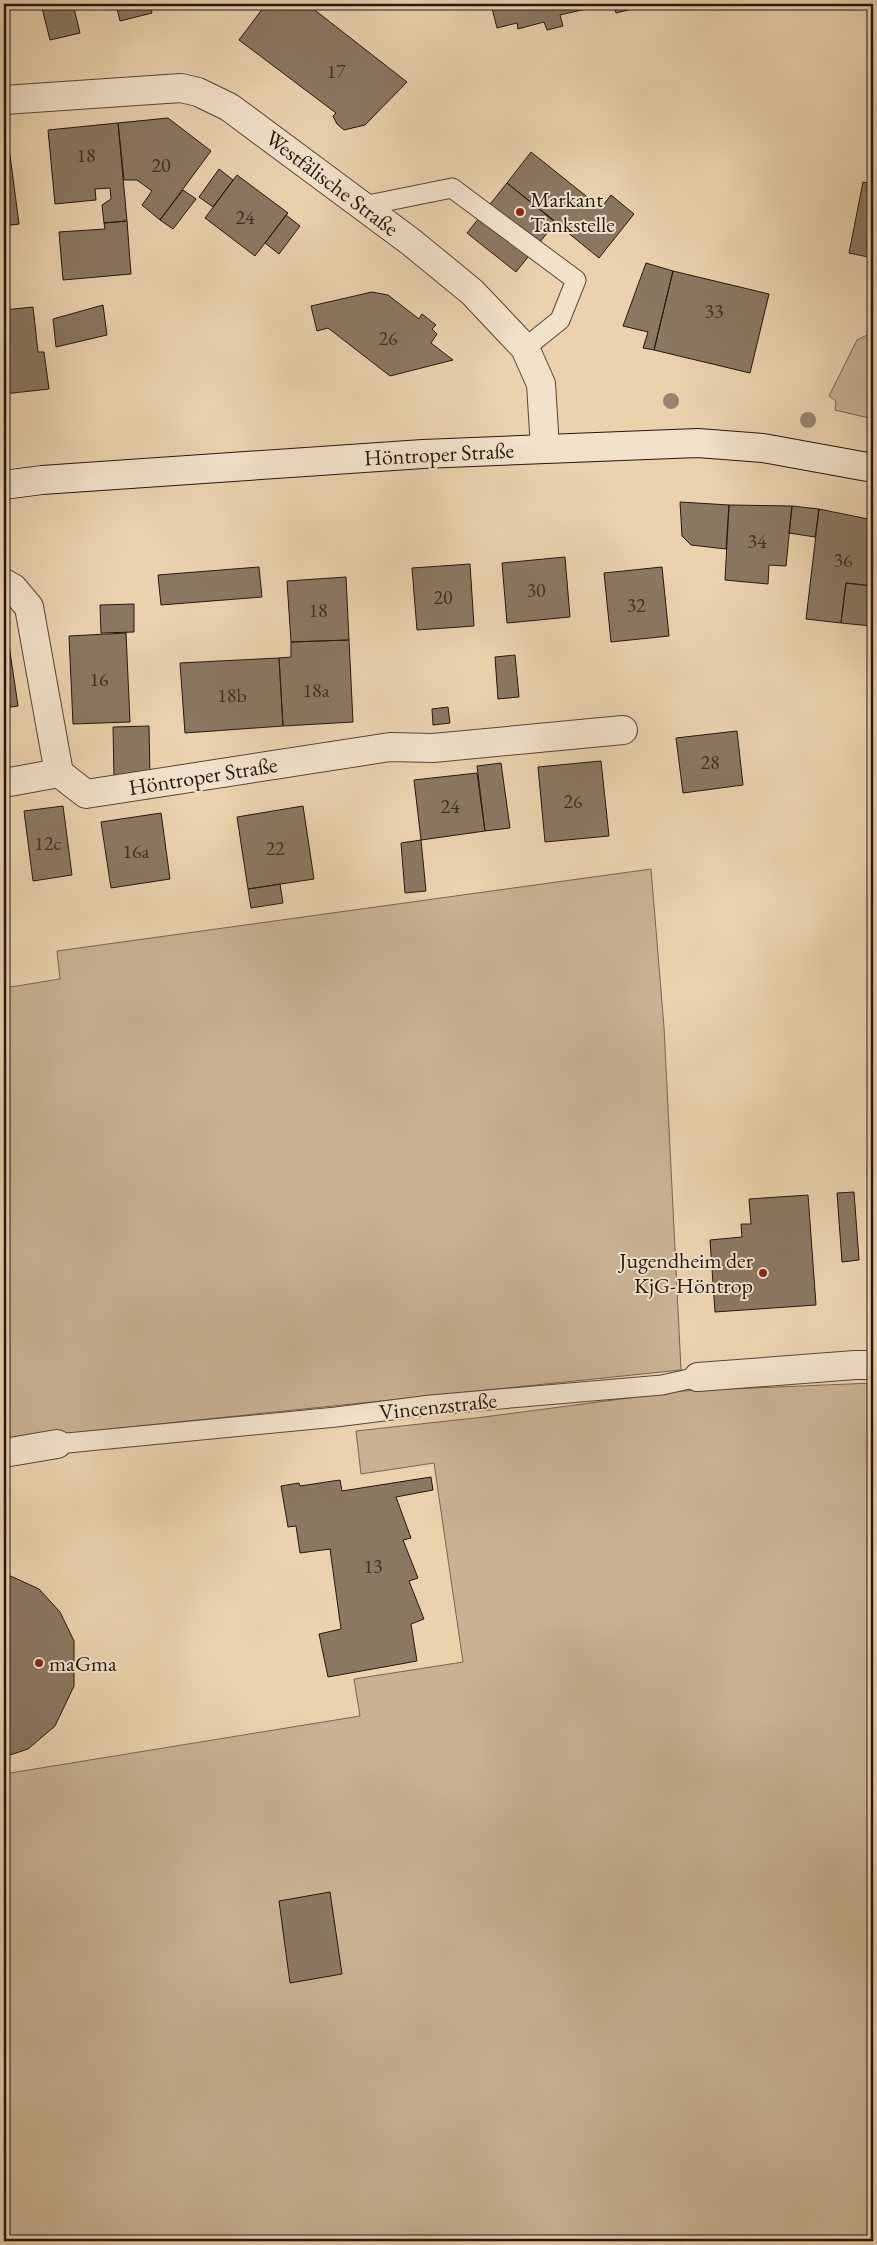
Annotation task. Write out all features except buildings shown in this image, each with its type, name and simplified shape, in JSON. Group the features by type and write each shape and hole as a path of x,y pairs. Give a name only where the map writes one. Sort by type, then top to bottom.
{"street":[{"name":"Westfälische Straße","path":"4,100 158,88 181,88 198,92 229,107 363,206 472,292 525,348 541,384 545,448"},
{"name":"Höntroper Straße","path":"4,485 42,480 423,454 698,443 763,448 873,468"},
{"path":"4,583 13,588 29,607 59,773 4,783"},
{"name":"Höntroper Straße","path":"59,773 86,794 390,747 433,748 623,730"},
{"name":"Vincenzstraße","path":"698,1377 873,1365"},
{"name":"Vincenzstraße","path":"4,1453 57,1444"}],"lane":[{"path":"363,206 452,188 576,280 560,320 525,348"},
{"name":"Vincenzstraße","path":"57,1444 336,1417 431,1405 662,1385 698,1377"}],"shaded area":[{"path":"873,332 873,419 835,410 836,401 829,396 857,340"},
{"path":"651,869 664,1027 681,1370 4,1440 4,988 60,979 57,951"},
{"path":"873,1383 873,2241 4,2241 4,1774 360,1716 354,1679 463,1662 434,1463 361,1474 356,1431 484,1417 682,1391"}],"place":[{"name":"Markant Tankstelle","path":"520,212"},
{"name":"Jugendheim der KjG-Höntrop","path":"763,1273"},
{"name":"maGma","path":"39,1663"}]}
